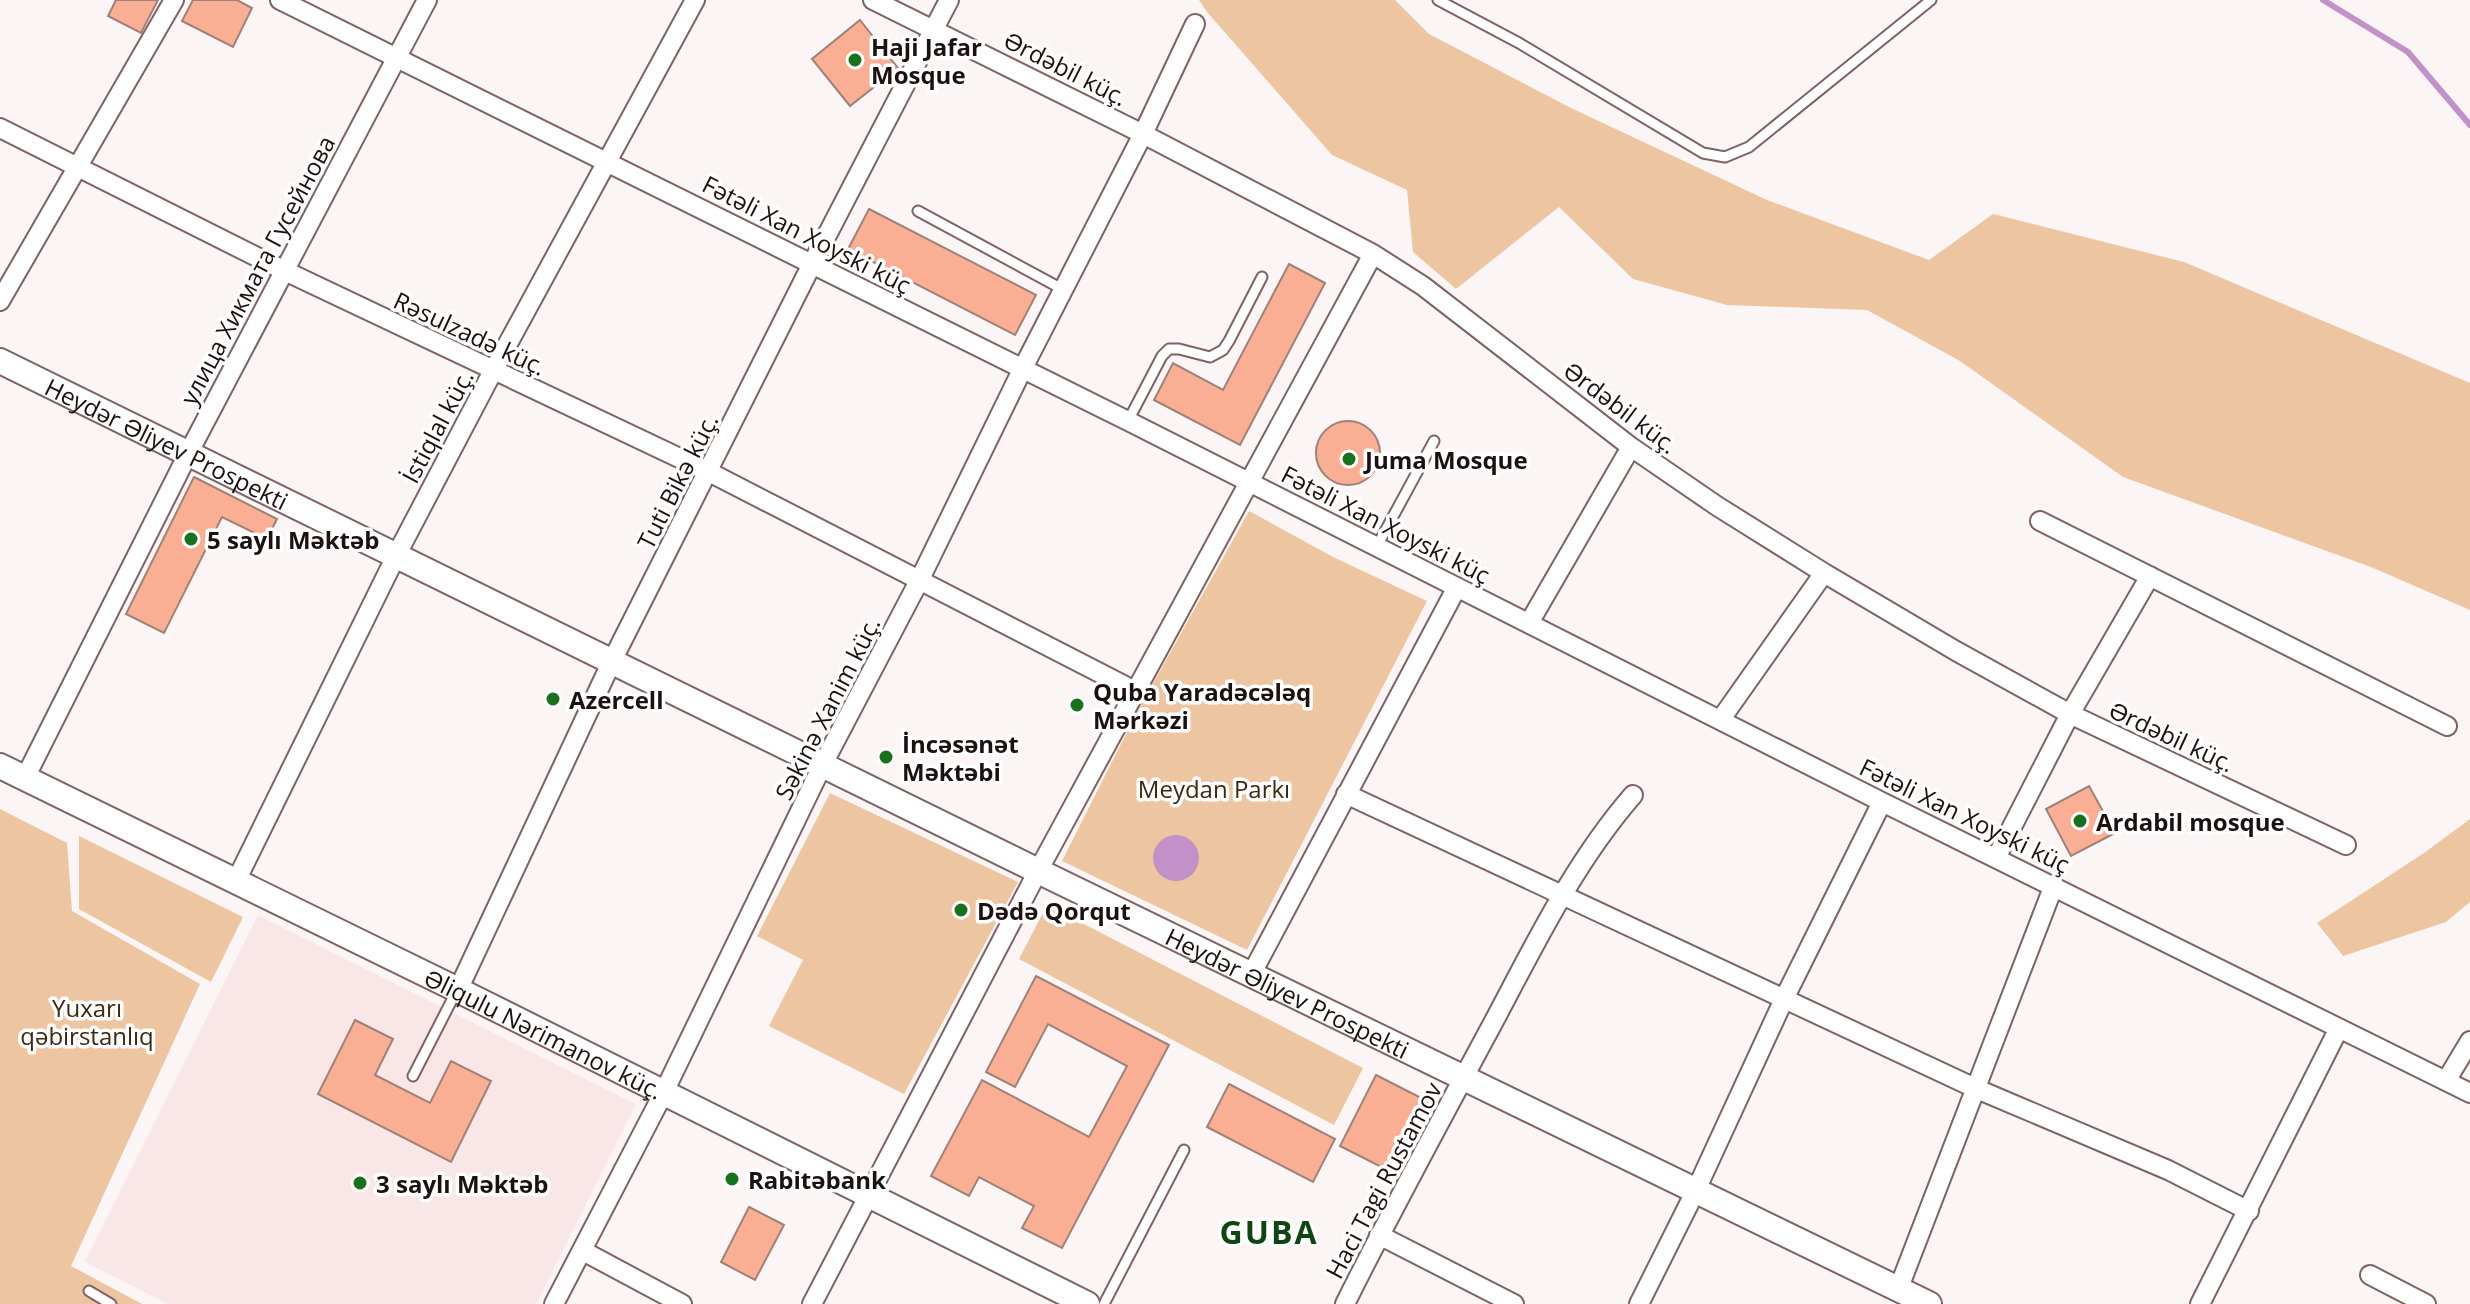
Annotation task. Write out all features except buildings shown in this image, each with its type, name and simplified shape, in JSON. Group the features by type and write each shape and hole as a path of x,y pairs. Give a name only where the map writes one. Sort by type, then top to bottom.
{"street":[{"path":"0,301 174,0"},
{"name":"Fətəli Xan Xoyski küç","path":"280,0 1023,368 1882,802 2470,1093"},
{"name":"улица Хикмата Гусейнова","path":"25,778 189,452 427,0"},
{"name":"İstiqlal küç.","path":"236,881 397,554 695,0"},
{"name":"Ərdəbil küç.","path":"873,0 1143,134 1373,254 1423,286 1631,447 1824,573 2070,714 2346,845"},
{"name":"Tuti Bikə küç.","path":"458,990 612,661 949,0"},
{"name":"Səkinə Xanim küç.","path":"554,1304 663,1094 823,764 919,581 1195,24"},
{"name":"Rəsulzadə küç.","path":"0,128 285,271 709,472 1135,691"},
{"path":"812,1304 1038,871 1373,254"},
{"name":"Heydər Əliyev Prospekti","path":"0,361 1929,1304"},
{"path":"1529,623 1631,447"},
{"path":"2040,521 2447,726"},
{"path":"1721,719 1824,573"},
{"path":"1996,858 2070,714 2150,576"},
{"path":"1252,973 1457,587"},
{"name":"Əliqulu Nərimanov küç.","path":"0,766 458,990 1087,1304"},
{"path":"1346,794 1977,1089 2168,1170 2249,1211"},
{"name":"Haci Tagi Rustamov","path":"1345,1304 1562,895 1603,830 1633,795"},
{"path":"1639,1304 1882,802"},
{"path":"1898,1290 2054,885"},
{"path":"2200,1304 2339,1028"},
{"path":"2446,1081 2470,1041"},
{"path":"1379,1235 1514,1304"},
{"path":"583,1251 682,1304"},
{"path":"2370,1275 2426,1304"}],"lane":[{"path":"1438,0 1519,43 1703,153 1725,157 1749,147 1931,0"},
{"path":"918,211 1064,290"},
{"path":"1128,421 1162,356 1169,349 1210,357 1223,350 1262,277"},
{"path":"1377,546 1434,441"},
{"path":"413,1076 458,990"},
{"path":"1104,1304 1184,1150"},
{"path":"89,1291 111,1304"}],"shaded area":[{"path":"1176,835 1192,842 1199,858 1192,874 1176,881 1160,874 1153,858 1160,842"},
{"name":"3 saylı Məktəb","path":"258,915 636,1104 536,1304 168,1304 85,1262"}],"green space":[{"path":"1199,0 1395,0 1429,34 1571,108 1767,200 1929,260 1993,214 2184,262 2470,383 2470,610 2371,567 2123,477 1960,361 1867,310 1727,305 1633,279 1559,207 1456,289 1413,252 1407,190 1332,155"},
{"name":"Meydan Parkı","path":"1249,511 1333,557 1427,601 1247,950 1062,861 1136,714"},
{"path":"830,793 1018,882 904,1094 769,1026 803,960 757,936"},
{"name":"Yuxarı qəbirstanlıq","path":"0,809 67,843 72,911 200,984 71,1266 142,1304 0,1304"},
{"path":"2470,819 2470,902 2446,922 2343,956 2317,923"},
{"path":"79,836 243,917 211,982 79,909"},
{"path":"1047,905 1363,1068 1334,1125 1019,959"}],"waterway":[{"path":"2323,0 2408,52 2470,125"}],"place":[{"name":"Haji Jafar Mosque","path":"855,60"},
{"name":"Juma Mosque","path":"1349,459"},
{"name":"5 saylı Məktəb","path":"191,539"},
{"name":"Azercell","path":"553,699"},
{"name":"Quba Yaradəcələq Mərkəzi","path":"1077,705"},
{"name":"İncəsənət Məktəbi","path":"886,757"},
{"name":"Ardabil mosque","path":"2080,821"},
{"name":"Dədə Qorqut","path":"961,910"},
{"name":"Rabitəbank","path":"732,1179"},
{"name":"3 saylı Məktəb","path":"360,1183"}],"district":[{"name":"GUBA","path":"1269,1231"}]}
